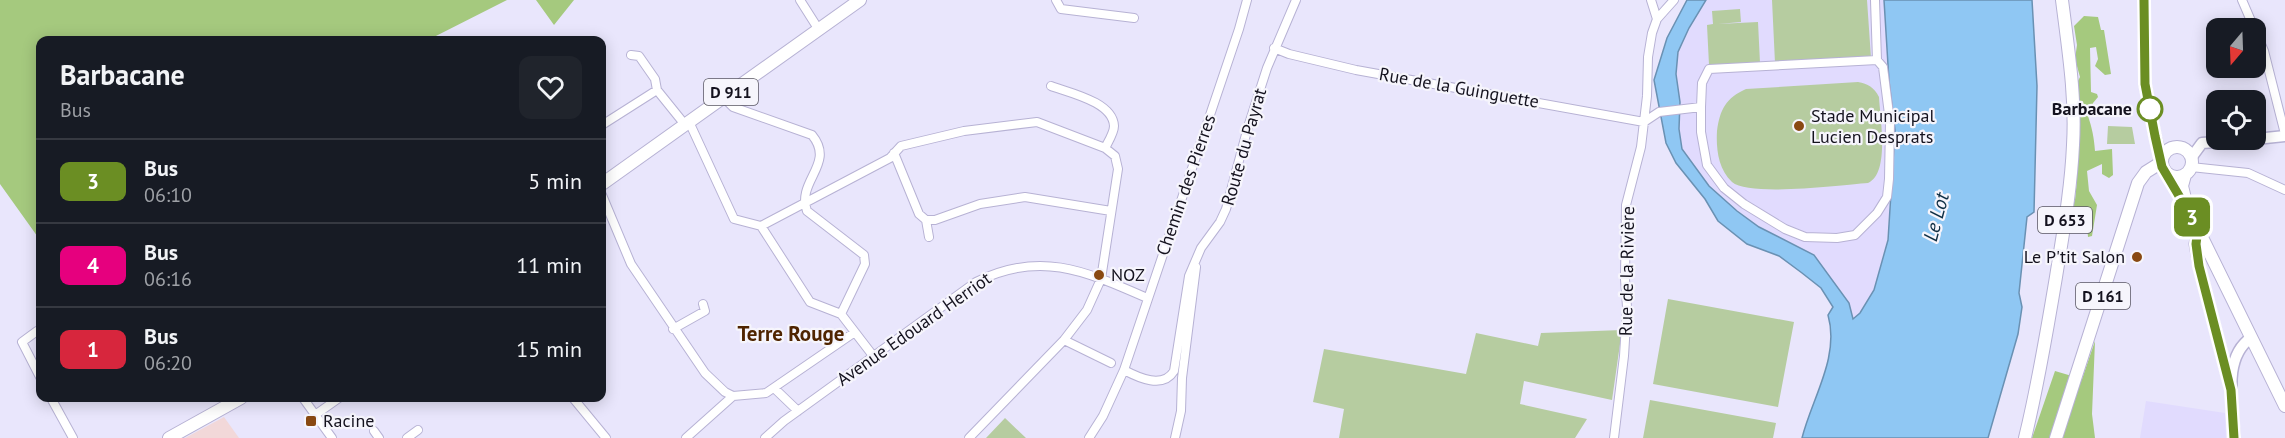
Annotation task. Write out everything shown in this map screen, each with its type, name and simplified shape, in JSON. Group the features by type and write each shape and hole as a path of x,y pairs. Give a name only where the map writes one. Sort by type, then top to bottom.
{"main road":[{"name":"D 911","path":"606,181 860,0"},
{"name":"D 653","path":"2025,438 2041,367 2068,204 2073,154 2071,71 2062,0"},
{"path":"2187,207 2182,186 2189,167 2186,151 2178,147 2169,149 2162,161 2168,175 2198,228 2285,406"},
{"name":"D 161","path":"2056,438 2138,183 2146,172 2162,161"},
{"path":"2168,175 2176,177 2189,167"},
{"path":"170,438 234,402"}],"street":[{"path":"800,0 819,30"},
{"path":"1056,0 1061,9 1134,18"},
{"name":"Chemin des Pierres","path":"1127,372 1147,298 1247,0"},
{"name":"Route du Payrat","path":"1127,372 1156,381 1164,381 1170,378 1174,371 1189,276 1201,248 1220,222 1226,208 1248,127 1274,48 1296,0"},
{"name":"Rue de la Rivière","path":"1614,438 1624,356 1627,307 1626,205 1641,147 1648,57 1657,18 1652,0"},
{"path":"1657,18 1674,0"},
{"path":"1875,0 1877,60 1883,67 1890,122 1889,179 1887,198 1877,213 1855,235 1837,238 1805,237 1785,230 1744,204 1724,188 1707,165 1701,132 1701,107 1702,83 1709,69 1877,60"},
{"path":"2144,0 2145,84 2162,161"},
{"path":"2242,0 2265,51 2285,135 2266,138"},
{"name":"Rue de la Guinguette","path":"1274,48 1289,54 1356,70 1644,122"},
{"path":"631,55 639,56 656,79 657,90 691,126 734,219 761,226 890,158 901,146 964,131 1037,122 1105,148 1115,156 1118,169 1101,279 1087,310 1064,340 969,438"},
{"path":"1051,86 1105,107 1112,116 1114,128 1105,148"},
{"path":"606,122 657,90"},
{"path":"724,98 733,107 812,135 819,144 821,157 804,195 807,212 864,255 865,264 841,314"},
{"path":"1644,122 1659,112 1701,107"},
{"path":"2206,143 2202,143 2189,167 2248,173 2285,190"},
{"path":"894,153 919,214 926,220 929,237"},
{"path":"926,220 934,220 980,204 1025,197 1111,211"},
{"path":"606,205 631,264 705,373 726,392 734,396 766,393 855,332"},
{"path":"761,226 810,302 841,314 873,357"},
{"path":"2198,228 2196,244 2199,266 2231,390"},
{"path":"1175,438 1181,411 1182,378 1195,264"},
{"name":"Avenue Edouard Herriot","path":"765,438 798,411 976,282 997,272 1024,265 1056,267 1101,279 1147,298"},
{"path":"673,329 705,311 703,304"},
{"path":"36,332 22,342 36,369"},
{"path":"2234,438 2231,390 2236,361 2243,344 2251,338"},
{"path":"1064,340 1111,363"},
{"path":"2222,361 2236,361"},
{"path":"1089,438 1127,372"},
{"path":"774,388 798,411"},
{"path":"686,438 734,396"},
{"path":"53,402 73,438"},
{"path":"306,402 332,438"},
{"path":"315,415 333,402"},
{"path":"576,402 606,438"},
{"path":"407,438 418,430"}],"shaded area":[{"path":"1706,0 1884,0 1889,81 1895,130 1887,241 1874,290 1860,313 1852,319 1849,303 1814,255 1759,227 1737,211 1709,186 1682,149 1676,74 1678,52"},
{"path":"2146,401 2225,413 2226,438 2140,438"},
{"path":"224,417 239,438 185,438"}],"green space":[{"path":"0,0 507,0 436,36 36,36 36,234 0,184"},
{"path":"536,0 574,0 554,25"},
{"path":"1772,0 1867,0 1871,58 1775,63"},
{"path":"1740,9 1741,22 1718,24 1758,22 1760,63 1709,65 1707,25 1713,24 1712,11"},
{"path":"2084,16 2098,17 2101,30 2104,30 2111,74 2105,75 2095,66 2098,59 2096,47 2090,48 2091,92 2097,94 2098,97 2093,103 2092,113 2088,116 2095,151 2112,149 2113,175 2109,178 2102,174 2102,164 2087,171 2089,191 2097,205 2092,236 2088,237 2087,226 2084,223 2076,231 2069,232 2077,179 2076,85 2080,77 2075,59 2077,45 2074,26"},
{"name":"Stade Municipal Lucien Desprats","path":"1858,82 1870,86 1879,97 1882,131 1881,157 1875,177 1868,183 1797,189 1757,189 1732,182 1727,177 1719,158 1717,131 1722,110 1733,96 1746,89"},
{"path":"2108,126 2132,127 2135,144 2107,144"},
{"path":"1668,299 1794,322 1778,407 1653,384"},
{"path":"1622,330 1612,400 1524,381 1520,404 1587,419 1575,438 1339,438 1344,409 1313,402 1324,349 1466,374 1476,333 1538,346 1541,333"},
{"path":"2095,341 2092,414 2095,438 2032,438 2055,371 2082,379"},
{"path":"1650,400 1776,423 1773,438 1643,438"},
{"path":"1005,418 1026,438 986,438"}],"water":[{"name":"Le Lot","path":"1687,0 1706,0 1678,52 1676,74 1682,149 1709,186 1737,211 1759,227 1814,255 1849,303 1853,319 1860,313 1874,290 1888,240 1895,130 1889,81 1884,0 2032,0 2037,86 2034,212 2027,217 2019,293 2022,307 2018,334 1988,438 1802,438 1828,362 1831,331 1828,315 1833,307 1821,288 1802,273 1779,256 1747,244 1718,221 1705,199 1676,163 1666,143 1654,80 1667,38"}],"bus line":[{"name":"3","path":"2144,0 2145,84 2155,136 2162,167 2198,228 2196,244 2199,266 2231,390 2234,438"}],"place":[{"name":"Barbacane","path":"2150,109"},
{"name":"Stade Municipal Lucien Desprats","path":"1799,126"},
{"name":"Le P'tit Salon","path":"2137,257"},
{"name":"NOZ","path":"1099,275"},
{"name":"Racine","path":"311,421"}],"district":[{"name":"Terre Rouge","path":"791,334"}]}
